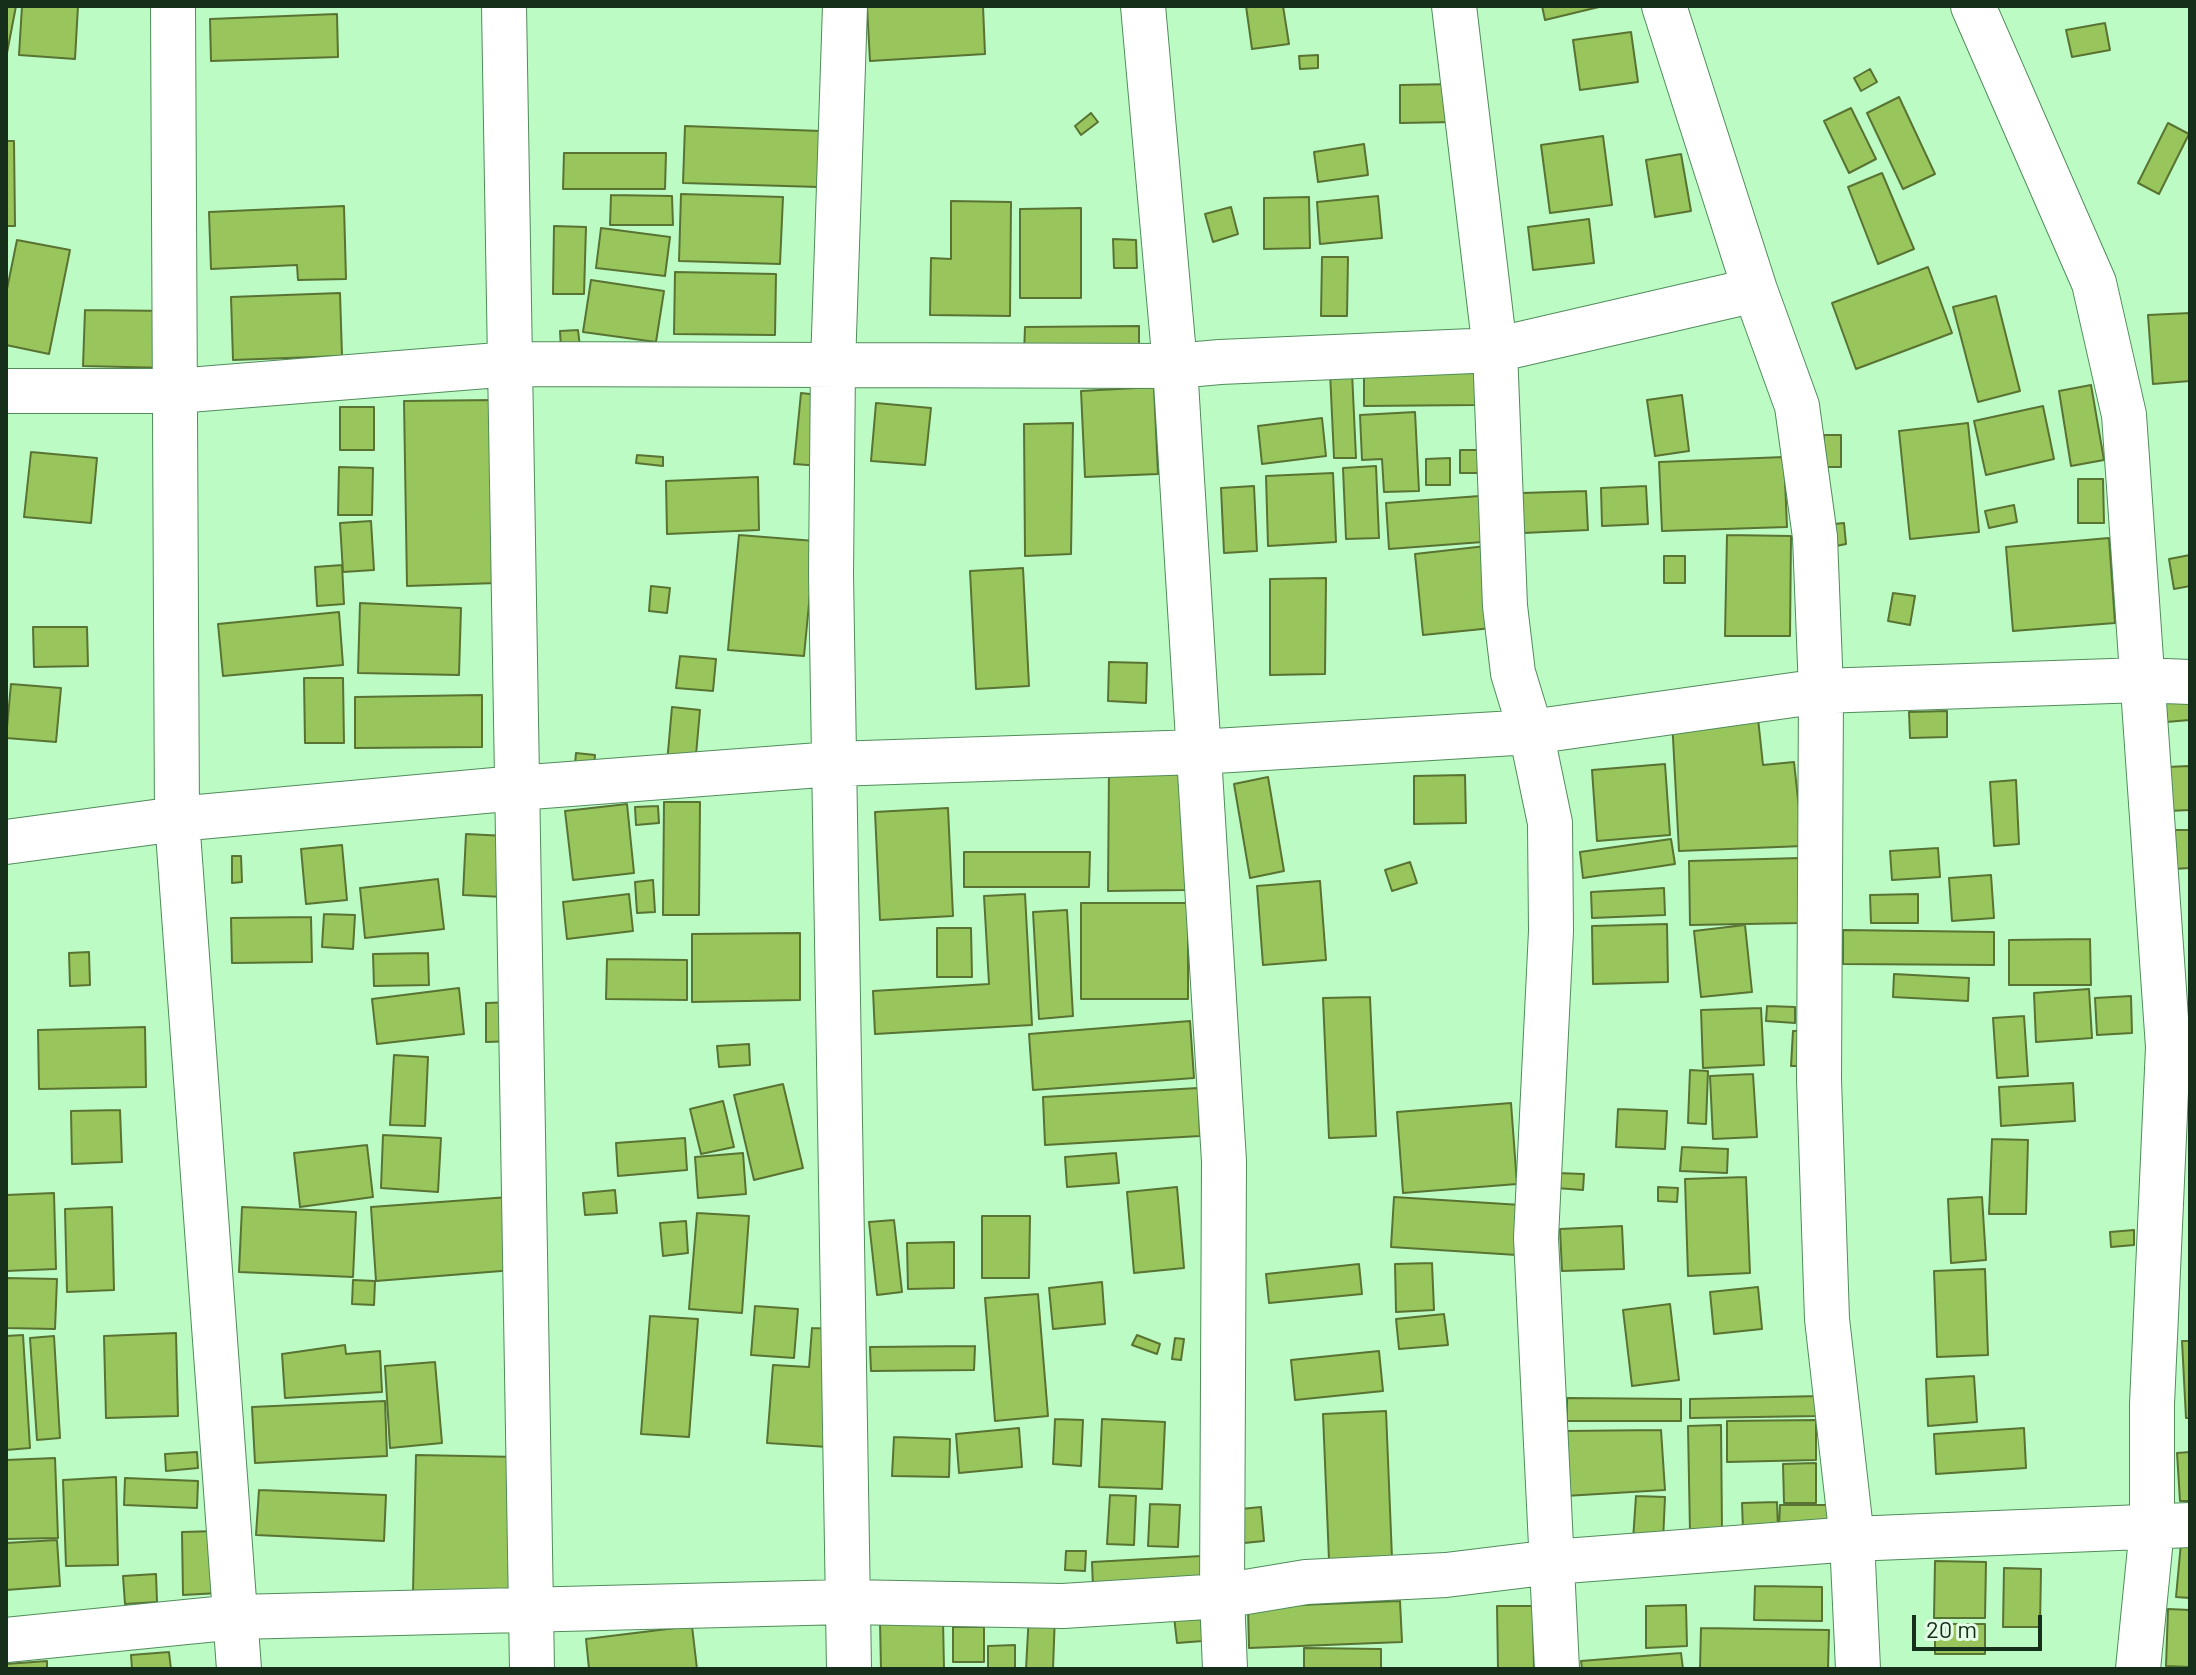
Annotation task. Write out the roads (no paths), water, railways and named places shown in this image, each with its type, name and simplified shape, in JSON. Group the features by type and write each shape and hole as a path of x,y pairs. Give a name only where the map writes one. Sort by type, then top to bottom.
{"street":[{"path":"173,6 177,819 239,1669"},
{"path":"504,6 532,1669"},
{"path":"845,6 833,365 831,574 849,1669"},
{"path":"1143,6 1175,366 1224,1161 1222,1596 1225,1669"},
{"path":"1454,6 1495,350 1505,606 1513,673 1531,732 1550,823 1551,931 1536,1238 1557,1669"},
{"path":"1664,6 1755,290 1797,406 1815,537 1821,691 1819,1079 1827,1319 1852,1539 1858,1669"},
{"path":"1973,6 2094,283 2124,415 2168,1047 2152,1404 2171,1526 2138,1669"},
{"path":"6,391 176,391 511,364 1175,366 1495,350 1755,290"},
{"path":"6,842 177,819 517,788 833,764 1198,752 1531,732 1821,691 2141,680 2190,682"},
{"path":"6,1640 236,1617 846,1602 1063,1606 1222,1596 1306,1582 1446,1575 1552,1562 1852,1539 2171,1526"}]}
